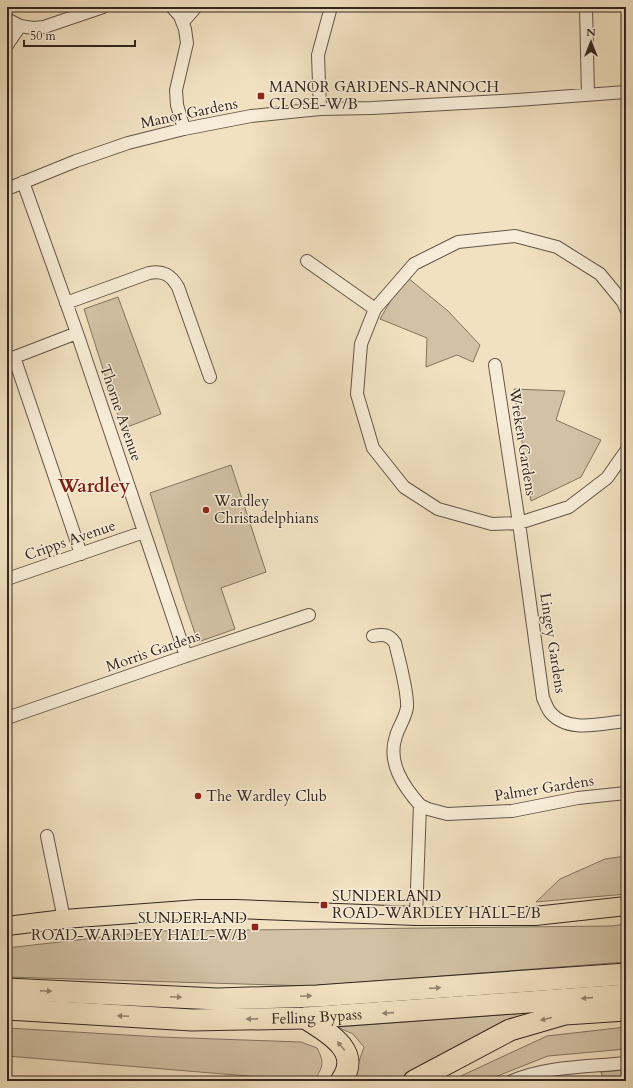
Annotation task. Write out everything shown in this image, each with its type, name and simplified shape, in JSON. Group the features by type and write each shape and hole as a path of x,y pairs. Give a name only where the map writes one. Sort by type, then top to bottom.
{"highway":[{"name":"Felling Bypass","path":"7,989 217,999 317,996 626,974"},
{"name":"Felling Bypass","path":"7,1009 192,1020 306,1018 626,995"},
{"path":"414,1081 510,1030 565,1014 626,1010"},
{"path":"306,1018 335,1039 342,1045 346,1052 348,1067 342,1081"}],"main road":[{"path":"7,926 64,919 218,909 416,916 540,915 626,906"}],"street":[{"path":"7,20 20,26 44,28 103,7"},
{"path":"172,7 183,22 187,43 176,90 176,98 184,129"},
{"path":"183,22 196,7"},
{"path":"320,109 318,55 331,7"},
{"path":"586,7 588,95"},
{"path":"7,45 20,26"},
{"name":"Manor Gardens","path":"7,189 76,161 128,143 184,129 251,116 320,109 387,108 626,92"},
{"name":"Thorne Avenue","path":"23,182 77,333 186,656"},
{"path":"626,309 623,302 600,274 557,247 515,236 458,242 414,264 375,309 361,344 357,394 373,448 404,487 438,509 492,524 519,523 569,507 607,478 626,450"},
{"path":"307,261 375,309"},
{"path":"66,303 149,273 157,271 165,273 174,279 178,287 210,377"},
{"path":"77,333 10,358 81,554"},
{"name":"Wreken Gardens","path":"496,365 519,523"},
{"name":"Lingey Gardens","path":"519,523 543,698 550,712 562,721 576,726 626,721"},
{"name":"Cripps Avenue","path":"7,579 144,532"},
{"name":"Morris Gardens","path":"7,718 309,615"},
{"path":"374,636 386,635 392,638 395,643 406,692 407,707 396,737 394,758 401,780 406,789 420,805 416,916"},
{"name":"Palmer Gardens","path":"420,805 438,813 447,814 512,812 578,798 626,793"},
{"path":"47,836 64,919"},
{"path":"512,1081 531,1078 544,1071 626,1063"}],"shaded area":[{"path":"408,278 448,311 480,345 473,362 457,355 426,367 427,338 380,319 391,300"},
{"path":"118,297 161,414 122,429 84,309"},
{"path":"514,389 565,391 556,420 601,440 581,477 531,501"},
{"path":"231,465 266,572 221,588 235,629 198,642 150,493"},
{"path":"626,856 626,894 536,902 560,879 605,859"},
{"path":"626,924 626,962 309,986 7,977 7,948 155,931 611,926"},
{"path":"541,1012 393,1081 352,1081 364,1047 353,1034 337,1027"},
{"path":"626,1027 626,1049 548,1056 485,1081 450,1081 547,1036"},
{"path":"7,1028 160,1037 301,1042 317,1048 322,1065 313,1081 308,1081 7,1056"},
{"path":"626,1070 626,1081 604,1081 601,1072"}],"place":[{"name":"MANOR GARDENS-RANNOCH CLOSE-W/B","path":"261,96"},
{"name":"Wardley Christadelphians","path":"206,510"},
{"name":"The Wardley Club","path":"198,796"},
{"name":"SUNDERLAND ROAD-WARDLEY HALL-E/B","path":"324,905"},
{"name":"SUNDERLAND ROAD-WARDLEY HALL-W/B","path":"255,927"}],"district":[{"name":"Wardley","path":"94,485"}]}
